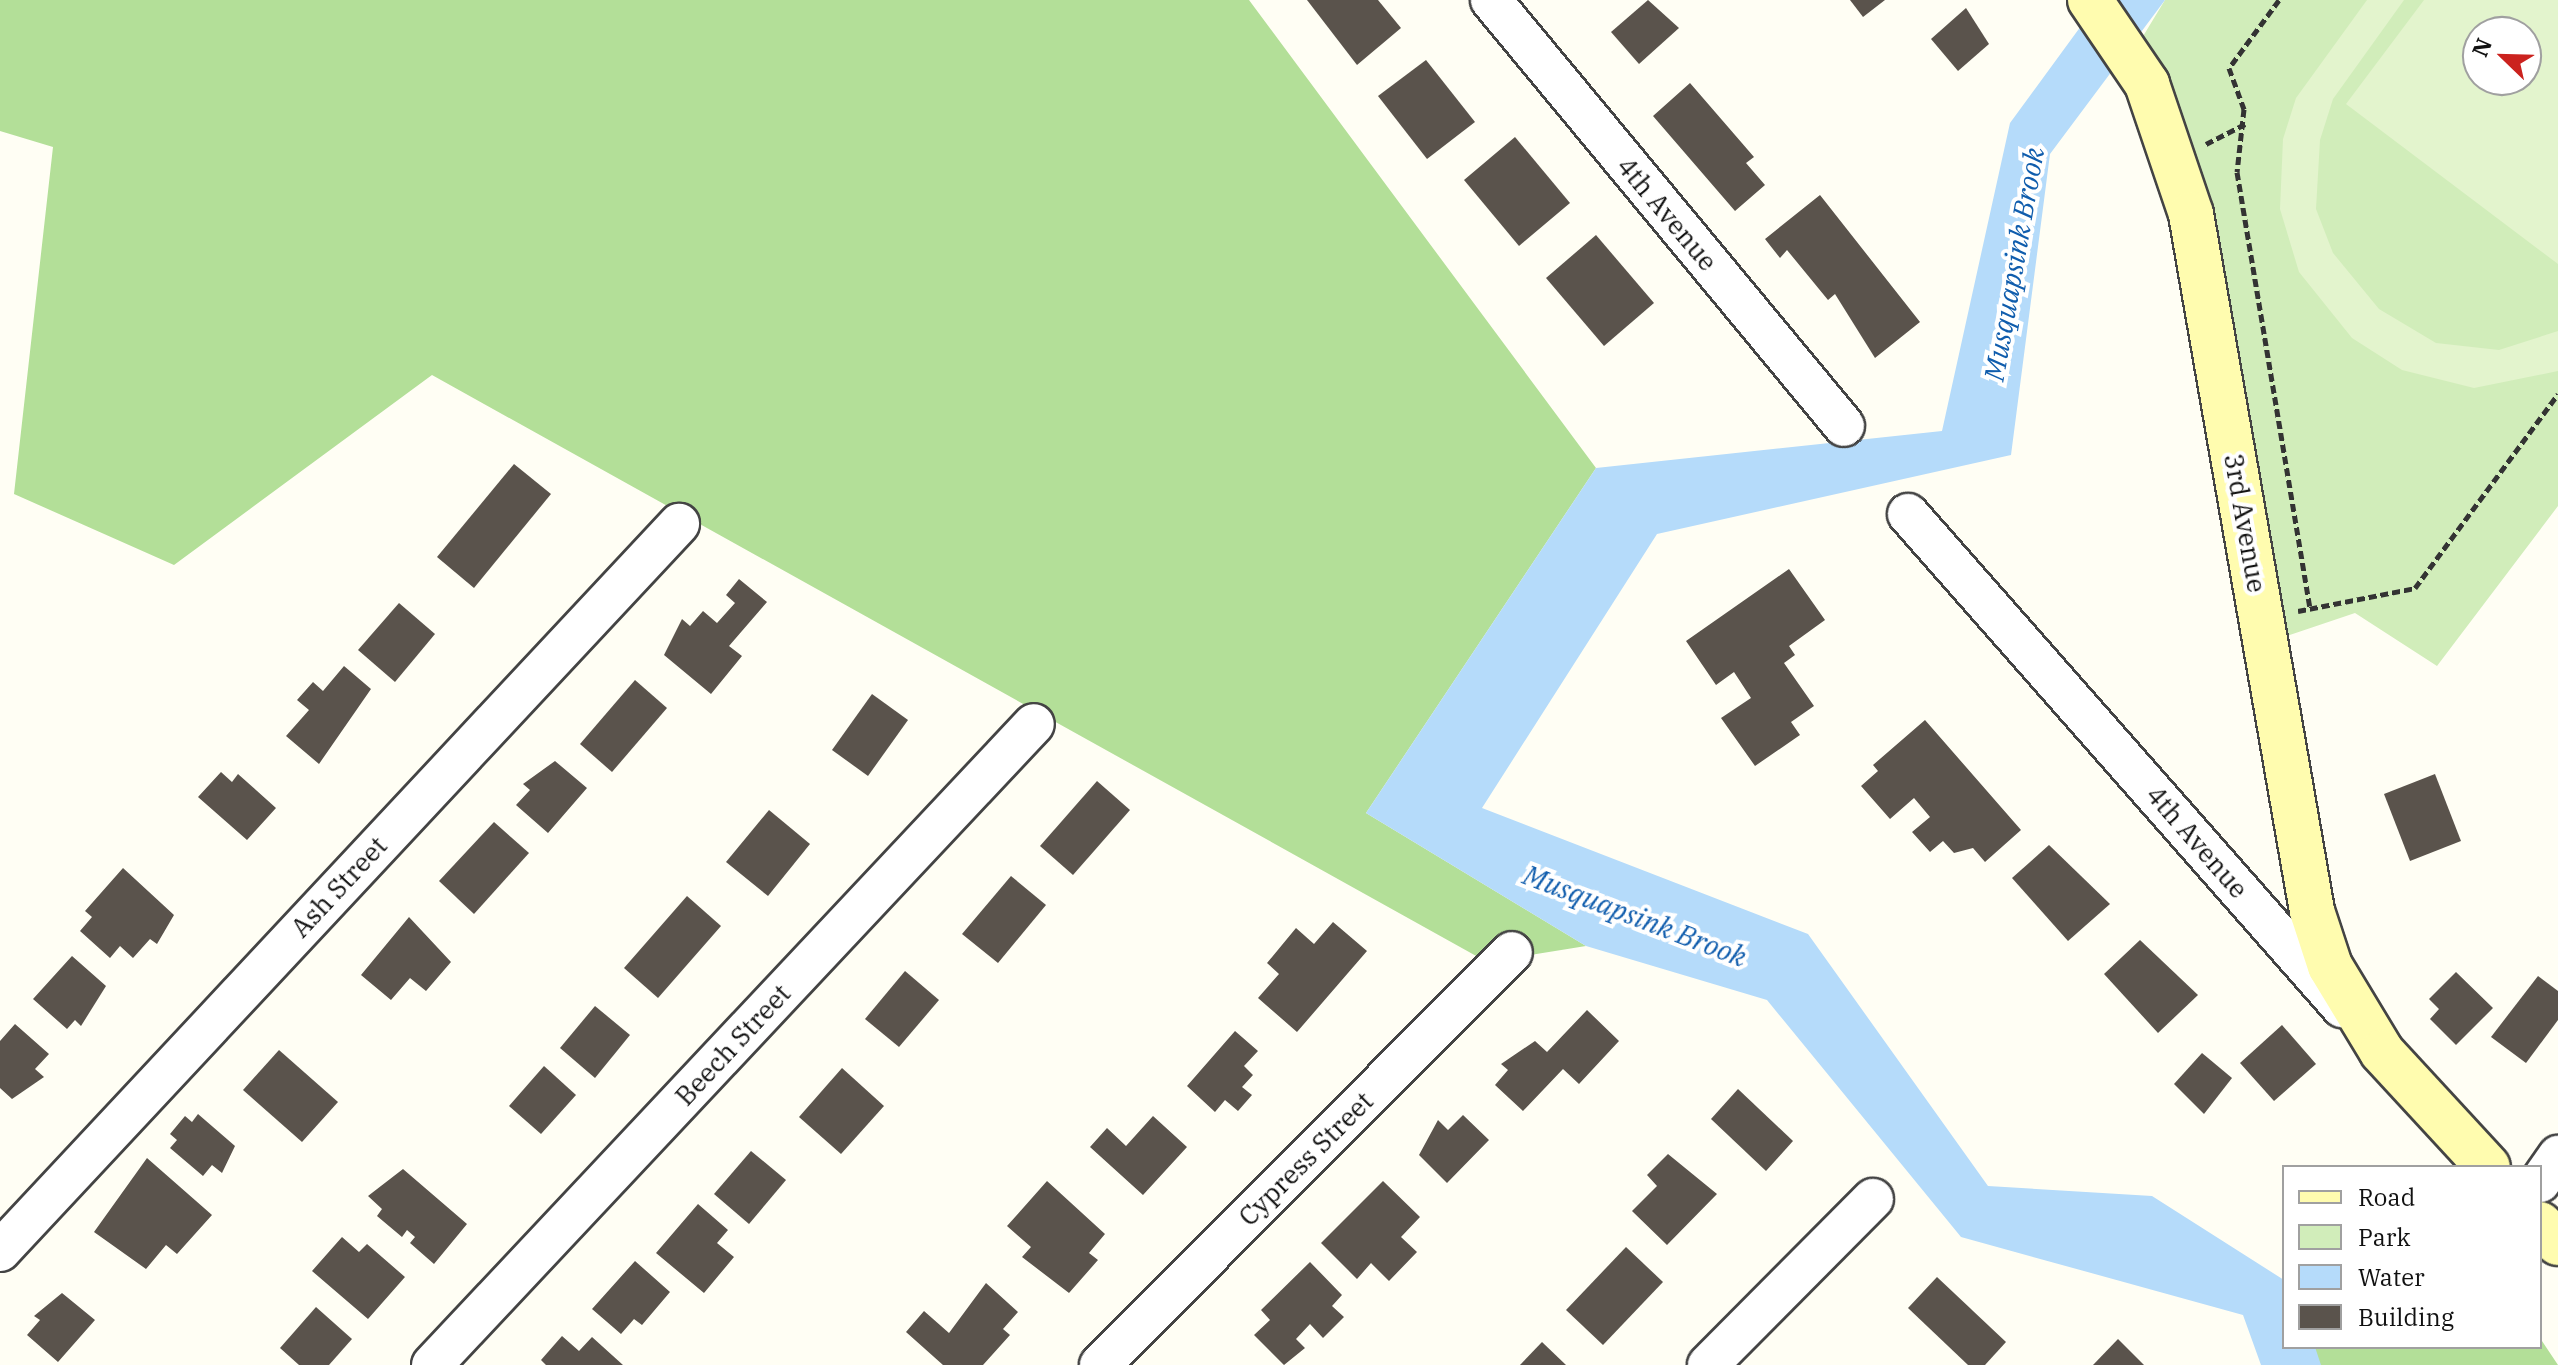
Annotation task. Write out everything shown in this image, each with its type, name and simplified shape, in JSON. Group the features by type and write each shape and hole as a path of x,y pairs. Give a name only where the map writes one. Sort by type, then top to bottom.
{"main road":[{"name":"3rd Avenue","path":"2090,0 2131,56 2172,144 2191,214 2312,911 2330,966 2382,1052"},
{"name":"4th Avenue","path":"2382,1052 2486,1165"},
{"path":"2542,1226 2558,1243"}],"street":[{"name":"4th Avenue","path":"1491,0 1844,426"},
{"name":"4th Avenue","path":"1908,514 2382,1052"},
{"name":"Ash Street","path":"0,1251 679,524"},
{"name":"Beech Street","path":"432,1365 1034,724"},
{"name":"Cypress Street","path":"1100,1365 1512,952"},
{"path":"2542,1179 2558,1156"},
{"path":"1708,1365 1873,1199"}],"path":[{"path":"2279,0 2229,68 2244,109 2237,172 2310,609"},
{"path":"2261,618 2415,588 2558,394"}],"green space":[{"path":"0,0 1249,0 1596,468 1366,813 1586,946 1487,962 432,375 174,565 14,494 53,147 0,131"},
{"path":"2165,0 2558,0 2558,506 2437,666 2355,613 2266,643 2191,214 2131,56"},
{"path":"2367,0 2404,0 2333,99 2320,140 2316,209 2333,253 2379,309 2436,343 2499,350 2558,331 2558,371 2474,388 2402,370 2352,338 2299,272 2280,209 2283,139 2296,98"},
{"path":"2424,0 2558,0 2558,264 2346,104"},
{"path":"2542,1341 2558,1365 2264,1365 2282,1349 2542,1349"}],"water":[{"name":"Musquapsink Brook","path":"2100,0 2165,0 2050,154 2011,455 1657,534 1482,808 1808,934 1988,1186 2152,1196 2282,1279 2282,1349 2316,1349 2321,1365 2261,1365 2243,1315 1961,1237 1767,1000 1586,946 1366,813 1596,468 1942,431 2010,123"}],"building":[{"path":"1307,0 1378,0 1401,28 1357,65"},
{"path":"1648,0 1679,28 1639,64 1611,32"},
{"path":"1850,0 1885,0 1863,17"},
{"path":"1966,8 1989,44 1958,71 1931,39"},
{"path":"1426,60 1475,122 1427,159 1378,96"},
{"path":"1690,83 1754,157 1746,163 1765,185 1735,211 1653,116"},
{"path":"1515,137 1570,203 1519,246 1464,180"},
{"path":"1820,195 1920,322 1875,358 1835,294 1828,300 1787,250 1780,258 1765,239"},
{"path":"1596,235 1654,303 1604,346 1546,278"},
{"path":"514,464 551,494 474,588 437,557"},
{"path":"1789,569 1825,620 1789,646 1795,655 1784,663 1814,706 1791,722 1800,735 1755,766 1721,718 1751,698 1734,672 1716,685 1686,641"},
{"path":"739,579 767,602 729,646 742,656 711,694 664,655 682,619 690,626 703,611 717,623 735,603 726,595"},
{"path":"399,603 435,634 395,682 358,650"},
{"path":"344,666 371,689 319,764 286,736 309,710 297,700 313,682 323,691"},
{"path":"635,680 667,708 612,772 580,744"},
{"path":"872,694 908,720 868,776 832,750"},
{"path":"1925,720 2021,830 1985,862 1973,848 1954,853 1943,841 1930,852 1912,832 1930,817 1914,798 1890,819 1861,786 1878,771 1873,765"},
{"path":"555,761 587,788 548,833 516,805 530,790 523,784"},
{"path":"221,772 232,782 238,774 276,808 247,840 198,797"},
{"path":"2435,774 2461,841 2410,861 2384,794"},
{"path":"1097,781 1130,810 1073,875 1040,846"},
{"path":"769,810 810,844 768,896 726,862"},
{"path":"494,822 529,853 474,914 439,881"},
{"path":"2049,845 2110,904 2068,941 2012,878"},
{"path":"123,868 174,915 157,944 150,939 133,958 120,946 110,958 80,931 92,917 85,911"},
{"path":"1011,876 1046,905 998,963 962,934"},
{"path":"687,896 721,926 658,998 624,968"},
{"path":"409,917 451,962 426,991 410,978 391,1000 361,975"},
{"path":"1333,922 1367,951 1297,1032 1258,998 1279,974 1267,963 1296,928 1314,944"},
{"path":"2140,940 2198,995 2158,1033 2104,974"},
{"path":"72,956 106,986 81,1026 75,1020 67,1029 33,999"},
{"path":"905,971 939,1000 899,1047 865,1019"},
{"path":"2456,972 2493,1008 2456,1045 2430,1019 2439,1009 2429,999"},
{"path":"2538,976 2558,991 2558,1020 2526,1063 2491,1037"},
{"path":"595,1006 630,1035 595,1078 560,1048"},
{"path":"1587,1010 1619,1041 1579,1084 1563,1069 1523,1111 1495,1085 1508,1070 1501,1064 1535,1041 1547,1052"},
{"path":"15,1024 49,1054 35,1069 44,1077 12,1099 0,1088 0,1041"},
{"path":"2282,1025 2316,1064 2274,1101 2240,1063"},
{"path":"1235,1031 1258,1051 1244,1066 1253,1075 1242,1087 1252,1095 1238,1111 1225,1100 1215,1112 1187,1086"},
{"path":"279,1050 338,1102 302,1142 243,1090"},
{"path":"2202,1053 2232,1078 2204,1114 2174,1084"},
{"path":"544,1066 576,1095 541,1134 509,1106"},
{"path":"842,1068 884,1106 841,1154 799,1117"},
{"path":"1738,1089 1793,1141 1766,1171 1711,1119"},
{"path":"198,1114 235,1146 222,1173 212,1165 203,1176 170,1148 177,1140 170,1134 185,1116 192,1122"},
{"path":"1463,1115 1489,1140 1447,1183 1419,1155 1438,1120 1448,1130"},
{"path":"1153,1116 1187,1147 1143,1195 1090,1147 1107,1128 1126,1146"},
{"path":"751,1151 786,1180 749,1224 714,1194"},
{"path":"1668,1154 1717,1194 1667,1245 1632,1211 1657,1186 1647,1175"},
{"path":"147,1158 212,1215 177,1254 166,1245 146,1269 94,1232"},
{"path":"403,1169 467,1224 434,1264 410,1243 415,1237 407,1230 402,1237 377,1216 382,1209 368,1196"},
{"path":"1047,1181 1105,1234 1089,1253 1098,1260 1069,1293 1022,1257 1031,1247 1007,1226"},
{"path":"1383,1181 1420,1217 1401,1237 1417,1252 1389,1281 1371,1263 1357,1279 1321,1243"},
{"path":"698,1204 728,1230 717,1243 734,1257 704,1293 656,1253"},
{"path":"342,1237 359,1252 367,1244 405,1277 368,1319 312,1271"},
{"path":"1626,1247 1663,1282 1603,1345 1566,1310"},
{"path":"635,1261 670,1292 642,1325 634,1319 621,1334 592,1309"},
{"path":"1310,1262 1342,1295 1332,1306 1344,1317 1323,1338 1310,1324 1296,1339 1305,1348 1284,1365 1254,1335 1270,1320 1261,1310"},
{"path":"1937,1277 2006,1342 1985,1365 1968,1365 1908,1308"},
{"path":"986,1283 1018,1312 1003,1329 1010,1335 983,1365 943,1365 906,1332 924,1311 949,1333"},
{"path":"62,1293 95,1320 58,1362 27,1335 40,1320 34,1316"},
{"path":"316,1307 352,1339 329,1365 299,1365 280,1348"},
{"path":"562,1336 579,1351 592,1337 623,1365 546,1365 541,1360"},
{"path":"2118,1339 2144,1365 2093,1365"},
{"path":"1542,1342 1566,1365 1520,1365"}]}
